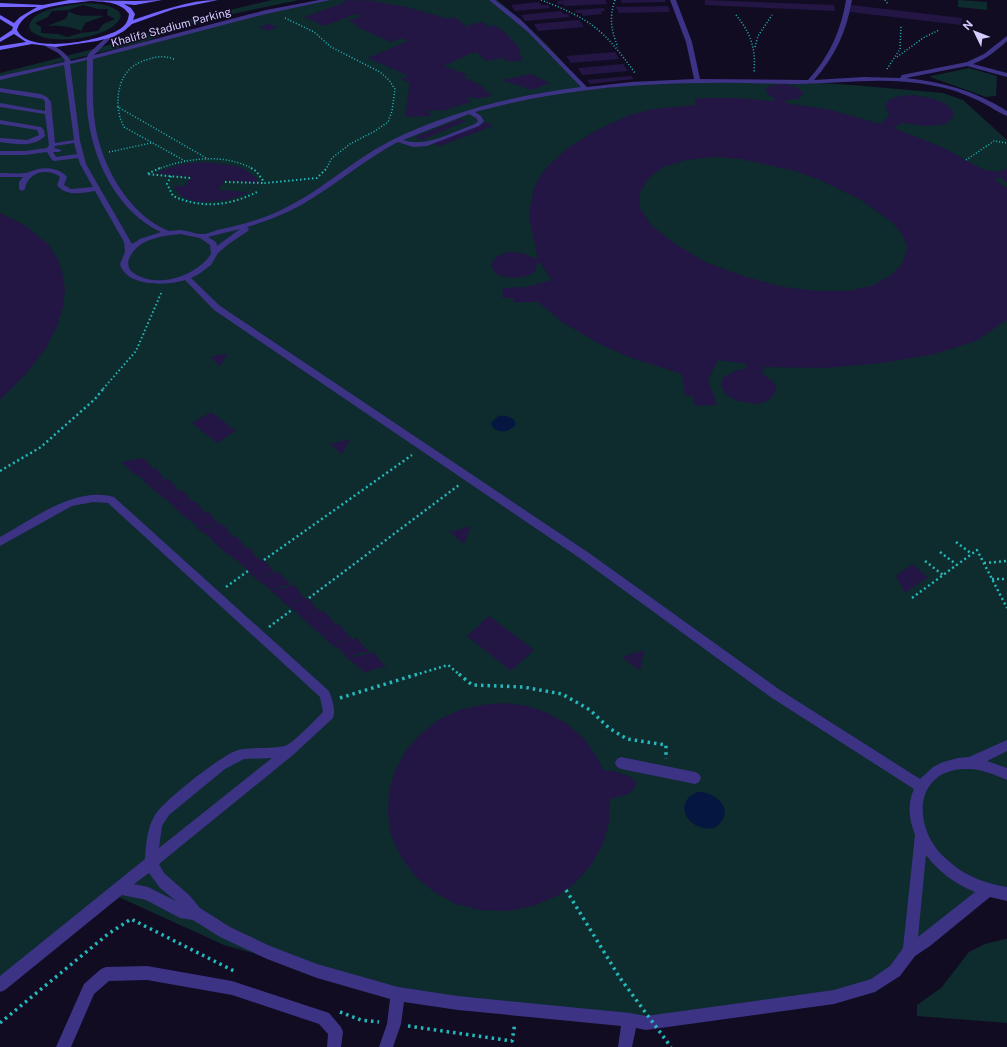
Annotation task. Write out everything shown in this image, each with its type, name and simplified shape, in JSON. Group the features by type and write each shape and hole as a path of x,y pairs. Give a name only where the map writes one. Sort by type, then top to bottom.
{"main road":[{"path":"0,16 15,29 21,38 47,45 75,44 111,35 122,30 129,23 132,17 131,11 114,2 105,0 66,1 47,6 25,15 15,29 0,40"},
{"path":"114,2 135,3 159,0"},
{"path":"129,23 172,8 215,0"},
{"path":"0,5 47,6"},
{"path":"0,48 36,43"}],"lane":[{"name":"Khalifa Stadium Parking","path":"0,78 90,58 270,12 327,0"},
{"path":"492,0 533,33 586,89"},
{"path":"673,0 689,42 697,81"},
{"path":"809,82 822,68 833,51 846,20 849,0"},
{"path":"111,35 91,54 90,58 90,108 94,134 103,160 117,190 135,211 149,224 168,233"},
{"path":"892,79 967,64 988,55 1007,38"},
{"path":"47,45 65,56 68,60 66,63 78,144 83,164 96,189 128,242 128,251 124,261 126,270 134,277 148,281 166,282 186,277 207,266 213,259 215,252 214,245 209,240 192,233 168,233 152,236 138,243 128,251"},
{"path":"967,64 1007,75"},
{"path":"215,252 227,241 256,223 287,210 309,198 374,153 398,140 438,122 523,99 586,89 642,83 697,81 809,82 883,78 917,81 960,91 994,105 1006,113 1007,105"},
{"path":"0,90 46,98 48,102 50,148 54,159"},
{"path":"0,105 48,113"},
{"path":"398,140 413,145 427,144 481,121 479,117 471,112"},
{"path":"0,122 39,128 42,136 33,141 20,142 0,140"},
{"path":"0,153 25,153 78,144"},
{"path":"45,170 54,159 81,156"},
{"path":"22,189 21,183 23,179 29,175 45,170 56,172 64,177 60,185 65,190 72,191 96,189"},
{"path":"0,175 29,175"},
{"path":"202,236 256,223"},
{"path":"186,277 217,308 585,556 776,694 921,786"},
{"path":"0,542 69,503 93,498 111,500 325,695 329,714 289,751 0,985"},
{"path":"970,763 1007,745"},
{"path":"195,913 187,901 169,887 157,875 152,862 154,829 159,818 168,808 221,765 236,756 244,754 289,751"},
{"path":"621,763 695,778"},
{"path":"1007,774 989,767 970,763 954,764 940,768 929,776 921,786 916,801 916,817 921,835 932,853 947,869 966,882 987,891 1007,894"},
{"path":"910,951 921,835"},
{"path":"120,888 148,894 180,910 195,913 225,932 267,952 317,971 398,994 458,1003 630,1020 646,1023 834,997 874,985 894,971 910,951 925,941 987,891"},
{"path":"63,1047 89,989 106,974 147,973 232,988 324,1018 336,1032 334,1047"},
{"path":"386,1047 394,1024 398,994"},
{"path":"625,1047 630,1020"}],"path":[{"path":"541,0 565,10 596,27 618,50 642,83"},
{"path":"615,0 609,17 610,28 618,50"},
{"path":"885,0 888,4"},
{"path":"225,182 265,183 317,178 326,170 332,158 344,148 388,122 392,111 395,89 389,80 380,72 331,47 314,32 270,12"},
{"path":"736,15 745,25 755,47"},
{"path":"754,81 755,47 758,36 772,16"},
{"path":"897,58 902,46 901,26"},
{"path":"883,78 885,72 897,58 923,38 938,30"},
{"path":"174,59 168,56 160,56 145,59 130,66 121,81 117,96 118,107 120,118 124,127 185,162"},
{"path":"118,107 208,159"},
{"path":"966,160 994,141 1007,143"},
{"path":"115,151 152,143"},
{"path":"190,178 147,174 155,170 185,162 208,159 235,161 256,170 263,178 265,183"},
{"path":"171,176 167,184 173,196 189,203 206,205 222,204 245,199 257,192"},
{"path":"0,471 41,447 95,398 136,351 166,282"},
{"path":"264,560 423,447"},
{"path":"309,598 469,478"},
{"path":"956,542 972,554"},
{"path":"912,598 976,550 1007,608"},
{"path":"940,552 957,564"},
{"path":"925,561 943,575"},
{"path":"983,563 1007,561"},
{"path":"215,594 248,571"},
{"path":"992,579 1007,579"},
{"path":"259,635 293,609"},
{"path":"326,702 448,665 472,685 523,687 562,694 590,710 609,728 627,739 666,745 666,772"},
{"path":"566,890 620,978 671,1047"}],"green space":[{"path":"272,0 299,0 186,26 143,42 0,77 0,73 136,38 179,22"},
{"path":"327,0 497,0 521,20 555,53 585,90 654,83 788,81 943,93 963,100 1007,140 1007,894 987,891 874,985 646,1023 458,1003 317,971 224,945 112,894 0,985 0,78 90,58 266,12"},
{"path":"958,0 987,2 987,10 958,7"},
{"path":"78,4 106,5 116,10 121,15 117,23 107,30 78,38 48,38 36,34 29,28 35,17 41,13 56,8","holes":["83,5 98,9 108,9 107,15 115,19 103,24 98,31 81,33 67,37 58,34 41,33 41,27 35,23 48,17 52,11 68,10"]},
{"path":"68,11 76,15 104,16 85,23 81,31 65,26 47,26 65,19 68,15"},
{"path":"969,68 997,76 996,96 986,97 930,77 931,76"},
{"path":"1007,939 1007,1023 917,1016 917,1005 941,988 969,952 985,944"}],"water":[{"path":"498,416 511,418 515,421 515,426 507,431 499,431 493,428 491,423"},
{"path":"697,792 712,795 718,799 725,810 721,822 714,828 697,826 686,816 684,810 685,803 689,797"}],"building":[{"path":"345,0 377,1 407,7 449,19 454,17 469,28 471,27 468,25 483,22 489,27 495,25 508,35 519,48 522,61 505,61 504,58 486,61 476,52 444,66 468,75 463,77 482,86 492,96 474,99 473,97 466,98 471,102 441,111 428,111 428,113 430,112 431,116 405,117 410,83 401,79 409,76 368,58 408,41 402,38 391,42 355,26 358,25 348,21 362,16 356,14 324,26 304,17 343,3"},
{"path":"605,0 607,4 565,6 563,4 558,4 557,1"},
{"path":"621,0 665,0 666,2 622,3"},
{"path":"705,0 834,5 835,11 705,5"},
{"path":"539,2 541,5 548,5 550,8 515,11 511,5"},
{"path":"851,5 962,18 961,25 850,12"},
{"path":"668,6 670,12 619,13 616,7"},
{"path":"604,8 605,11 601,11 602,14 583,16 581,13 576,13 575,10"},
{"path":"561,11 564,14 568,14 570,17 525,21 521,15"},
{"path":"579,20 584,27 538,31 534,24"},
{"path":"269,24 277,27 268,31 259,27"},
{"path":"615,52 619,59 571,63 566,56"},
{"path":"623,64 628,71 582,75 578,68"},
{"path":"531,74 550,83 532,90 502,80"},
{"path":"631,76 634,79 590,84 587,80"},
{"path":"785,84 796,87 803,92 798,99 785,100 785,103 831,110 880,124 890,115 886,109 886,103 891,99 900,96 913,95 932,98 951,108 954,117 945,124 927,126 902,123 894,128 944,148 982,169 997,172 1007,169 1007,183 1001,177 994,179 1007,188 1007,320 976,341 931,355 881,363 825,368 764,367 762,373 773,382 776,387 775,393 765,402 756,404 738,401 730,397 724,392 721,386 722,380 725,376 737,370 745,369 747,364 718,360 708,380 717,405 695,406 693,396 685,396 682,374 629,357 600,344 562,322 538,302 514,302 514,298 502,298 503,288 526,287 552,280 540,263 537,263 535,271 530,275 516,278 501,276 495,273 491,264 496,257 508,252 523,253 534,258 538,258 529,213 534,187 546,168 569,147 599,129 630,115 653,109 696,105 695,100 697,98 737,98 774,101 775,98 767,94 766,88 773,85","holes":["715,157 741,159 795,171 820,180 861,200 893,223 903,236 907,248 902,264 890,276 871,286 848,291 818,291 783,287 746,277 705,262 677,245 652,226 639,207 640,192 649,178 663,167 686,160"]},
{"path":"460,119 466,121 422,140 415,137"},
{"path":"487,122 493,126 440,146 433,143"},
{"path":"205,162 236,166 246,170 256,178 258,183 225,180 218,190 249,192 228,200 200,202 187,199 180,195 173,186 184,186 192,177 155,173 182,164"},
{"path":"0,213 26,226 49,245 57,258 62,271 65,289 63,307 57,326 46,348 27,373 0,400"},
{"path":"228,353 220,366 210,357"},
{"path":"211,412 236,431 217,443 192,423"},
{"path":"350,439 342,454 330,444"},
{"path":"144,458 153,469 133,473 121,462"},
{"path":"156,468 165,480 146,483 141,477 133,473"},
{"path":"169,479 178,490 158,494 146,483"},
{"path":"182,490 192,501 172,505 158,494"},
{"path":"195,501 205,513 209,512 219,525 223,524 233,537 236,536 247,549 226,553 210,537 198,529 196,525 172,505","holes":["211,525 218,525 198,529"]},
{"path":"471,526 464,544 450,532"},
{"path":"251,548 255,556 262,561 264,560 275,573 255,578 238,561 226,553"},
{"path":"912,564 928,577 905,593 896,576"},
{"path":"279,572 291,585 283,586 270,590 255,578"},
{"path":"294,585 305,599 284,603 270,590"},
{"path":"309,598 315,607 321,612 324,611 336,625 315,630 284,603"},
{"path":"489,616 534,650 511,671 467,636"},
{"path":"339,624 352,639 336,642 330,644 315,630"},
{"path":"356,637 369,652 360,653 347,658 340,649 330,644"},
{"path":"644,650 640,671 622,657"},
{"path":"373,652 386,667 377,668 364,673 347,658 362,655"},
{"path":"504,703 527,706 548,713 567,724 584,739 597,757 603,770 614,771 631,777 636,782 636,786 629,794 610,799 609,822 603,844 591,865 575,883 557,896 533,906 508,911 481,910 456,904 434,892 415,876 401,857 391,835 388,813 389,790 396,769 407,749 422,733 440,719 460,710 482,705"}]}
